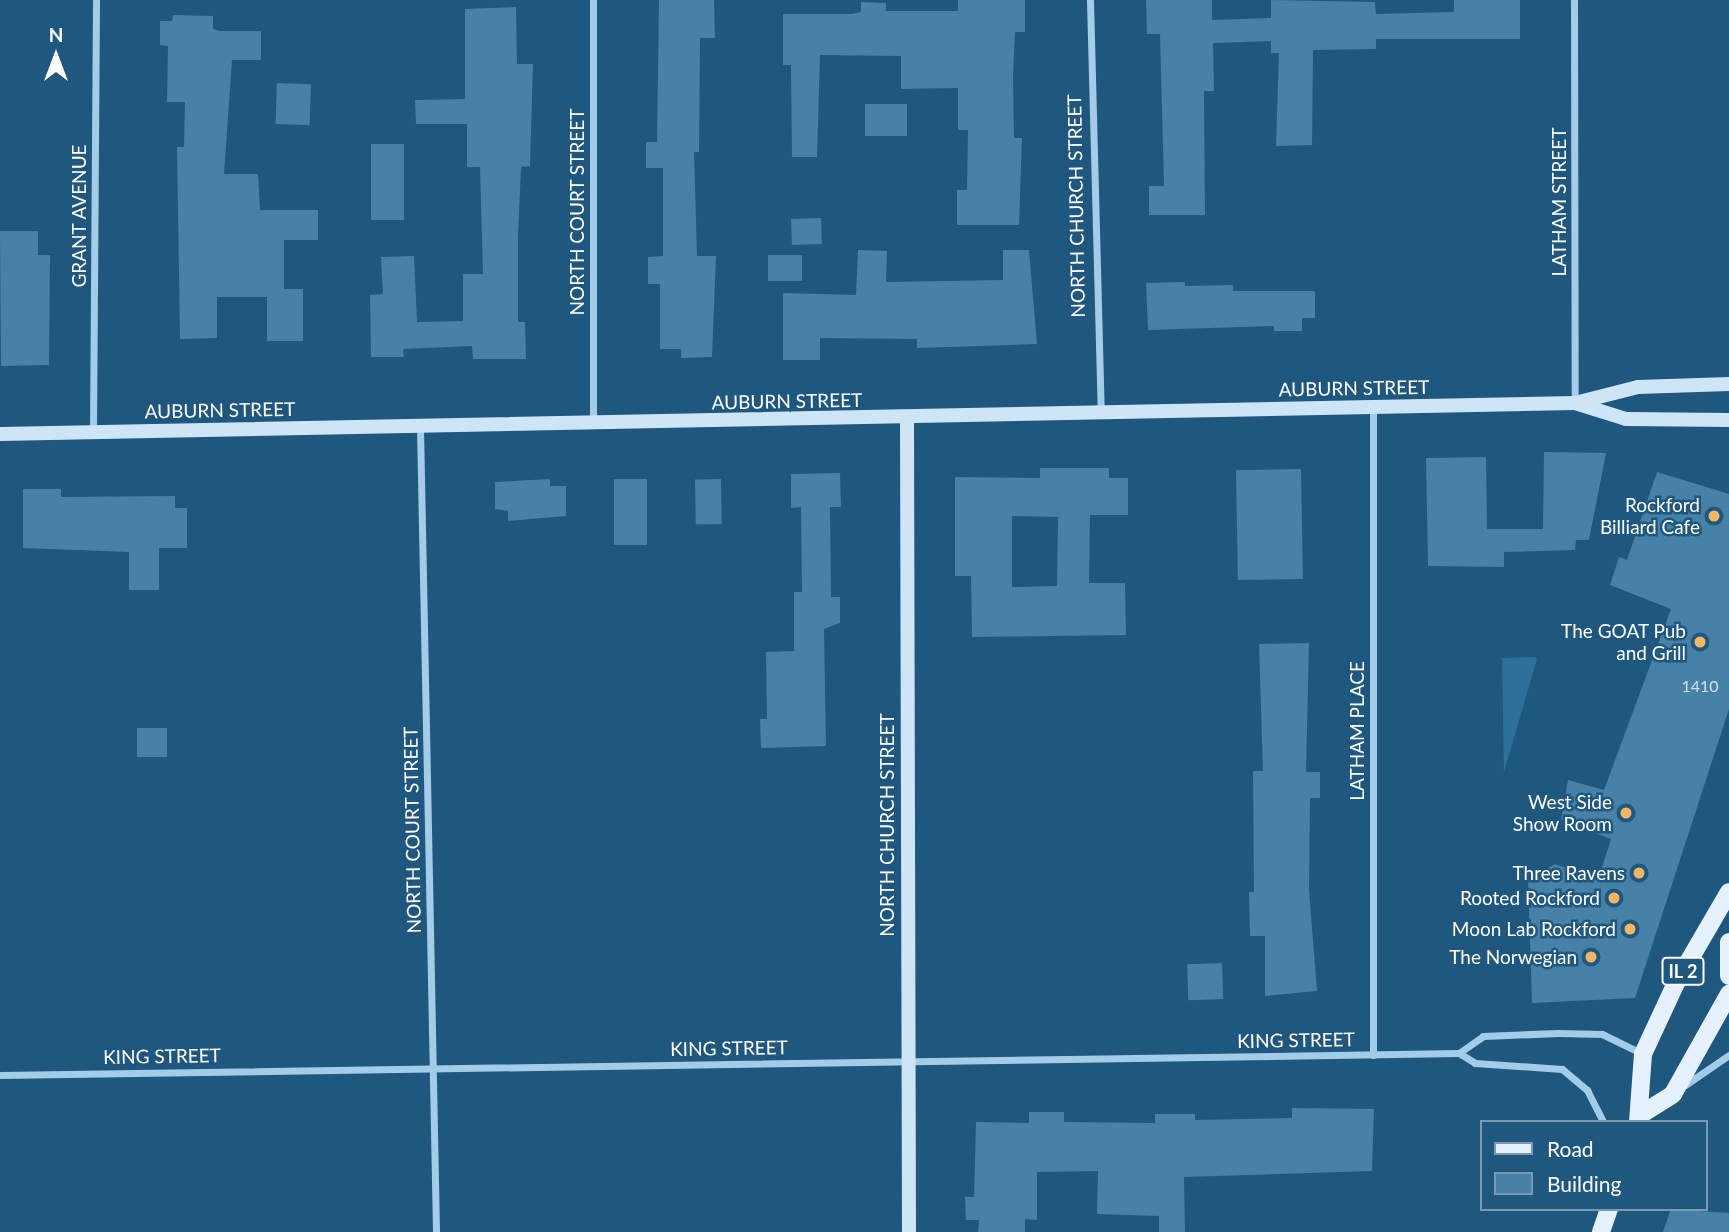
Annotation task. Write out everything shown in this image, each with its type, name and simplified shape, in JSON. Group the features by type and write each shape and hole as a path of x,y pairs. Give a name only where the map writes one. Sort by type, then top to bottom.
{"main road":[{"name":"AUBURN STREET","path":"0,434 1575,403 1639,387 1729,384"},
{"name":"AUBURN STREET","path":"1575,403 1626,419 1729,420"},
{"name":"NORTH CHURCH STREET","path":"907,418 906,1061 909,1232"},
{"name":"IL 2","path":"1639,1118 1643,1054 1676,983 1729,892"},
{"path":"1729,942 1729,976"},
{"name":"IL 2","path":"1639,1118 1673,1094 1729,994"},
{"path":"1601,1232 1608,1211"}],"street":[{"name":"GRANT AVENUE","path":"93,432 96,0"},
{"name":"NORTH COURT STREET","path":"593,0 593,424"},
{"name":"NORTH CHURCH STREET","path":"1090,0 1101,411"},
{"name":"LATHAM STREET","path":"1574,0 1575,403"},
{"name":"LATHAM PLACE","path":"1373,408 1373,1055"},
{"name":"NORTH COURT STREET","path":"420,427 436,1232"},
{"name":"KING STREET","path":"1459,1053 1483,1036 1558,1032 1602,1034 1643,1054"},
{"name":"KING STREET","path":"0,1075 1459,1053 1475,1063 1562,1069 1587,1090 1601,1120"},
{"path":"1673,1094 1729,1055"}],"shaded area":[{"path":"1502,658 1537,659 1504,772"}],"building":[{"path":"659,0 714,0 715,38 700,38 699,152 694,152 697,256 716,256 712,357 681,358 681,349 660,349 660,284 648,284 648,257 663,256 663,168 646,168 646,142 657,142"},
{"path":"958,0 1025,0 1025,32 1015,32 1013,76 1014,138 1022,138 1019,225 957,225 957,190 967,190 968,130 958,130 958,88 901,89 901,56 820,55 817,157 792,157 791,65 783,65 783,14 852,14 861,12 861,2 886,3 886,11 958,11"},
{"path":"1146,0 1212,0 1212,20 1271,18 1271,0 1375,2 1376,14 1454,12 1454,0 1520,0 1520,39 1376,39 1376,49 1313,50 1312,145 1276,146 1279,53 1271,53 1271,41 1213,43 1214,91 1204,91 1205,215 1149,215 1149,186 1164,186 1160,34 1147,34"},
{"path":"516,7 517,64 533,64 530,166 521,167 518,237 518,322 525,322 526,359 473,359 472,346 403,349 404,357 371,357 370,295 383,294 381,257 414,256 417,322 463,321 463,274 483,274 480,167 467,167 467,124 416,124 415,100 465,99 465,9"},
{"path":"173,15 213,16 213,29 219,31 261,31 261,60 232,60 224,174 258,174 260,210 318,210 318,240 284,240 284,289 303,289 303,341 267,341 267,297 217,297 217,338 180,339 177,147 184,147 185,102 167,102 168,46 160,45 160,21 172,21"},
{"path":"277,83 311,84 310,125 276,124"},
{"path":"865,104 907,104 907,136 865,136"},
{"path":"371,144 404,144 404,220 371,220"},
{"path":"821,218 822,244 792,245 791,219"},
{"path":"0,231 38,231 38,255 50,255 49,365 1,366"},
{"path":"858,250 887,251 886,282 1003,280 1003,250 1029,250 1037,344 917,348 917,339 820,338 820,360 783,360 783,293 856,295"},
{"path":"768,255 802,255 802,281 768,281"},
{"path":"1185,282 1185,286 1233,285 1233,291 1315,291 1315,318 1302,318 1302,331 1274,331 1274,326 1148,330 1146,283"},
{"path":"1544,452 1606,453 1589,540 1576,540 1575,550 1504,552 1504,567 1428,566 1426,458 1486,457 1487,529 1543,529"},
{"path":"1040,468 1109,468 1109,478 1128,478 1128,515 1090,515 1089,583 1125,583 1126,635 972,637 971,576 955,576 955,477 1040,478","holes":["1012,516 1058,517 1057,586 1012,587"]},
{"path":"1301,469 1303,579 1238,580 1236,470"},
{"path":"1657,472 1729,494 1729,709 1635,998 1532,1003 1528,880 1555,864 1598,880 1611,839 1561,820 1568,780 1604,790 1671,609 1610,585 1619,557 1627,560"},
{"path":"840,473 841,507 830,507 831,597 840,597 840,623 824,629 826,746 761,748 760,719 767,719 766,652 794,651 794,592 802,592 801,507 791,508 791,474"},
{"path":"550,479 550,486 566,486 566,516 508,521 508,511 495,509 495,482"},
{"path":"614,479 647,479 647,545 614,545"},
{"path":"695,479 721,479 722,524 696,524"},
{"path":"23,489 61,489 61,497 175,496 175,508 187,508 187,548 159,548 159,590 129,590 129,552 23,548"},
{"path":"1309,643 1306,772 1320,772 1320,798 1310,798 1309,890 1317,991 1265,996 1265,936 1250,936 1249,892 1254,892 1253,771 1263,771 1259,644"},
{"path":"137,728 167,728 167,757 137,757"},
{"path":"1222,963 1223,999 1188,1000 1187,964"},
{"path":"1292,1108 1374,1109 1372,1171 1184,1177 1185,1232 1159,1232 1159,1216 1097,1214 1098,1171 1037,1172 1037,1220 1025,1219 1025,1232 978,1232 979,1220 966,1220 965,1197 974,1197 976,1122 1029,1123 1029,1112 1064,1112 1064,1122 1155,1123 1155,1114 1195,1114 1195,1120 1292,1118"},
{"path":"1670,1211 1729,1213 1729,1232 1663,1232"}],"place":[{"name":"Rockford Billiard Cafe","path":"1714,516"},
{"name":"The GOAT Pub and Grill","path":"1700,642"},
{"name":"West Side Show Room","path":"1626,813"},
{"name":"Three Ravens","path":"1639,873"},
{"name":"Rooted Rockford","path":"1614,898"},
{"name":"Moon Lab Rockford","path":"1630,929"},
{"name":"The Norwegian","path":"1591,957"}]}
